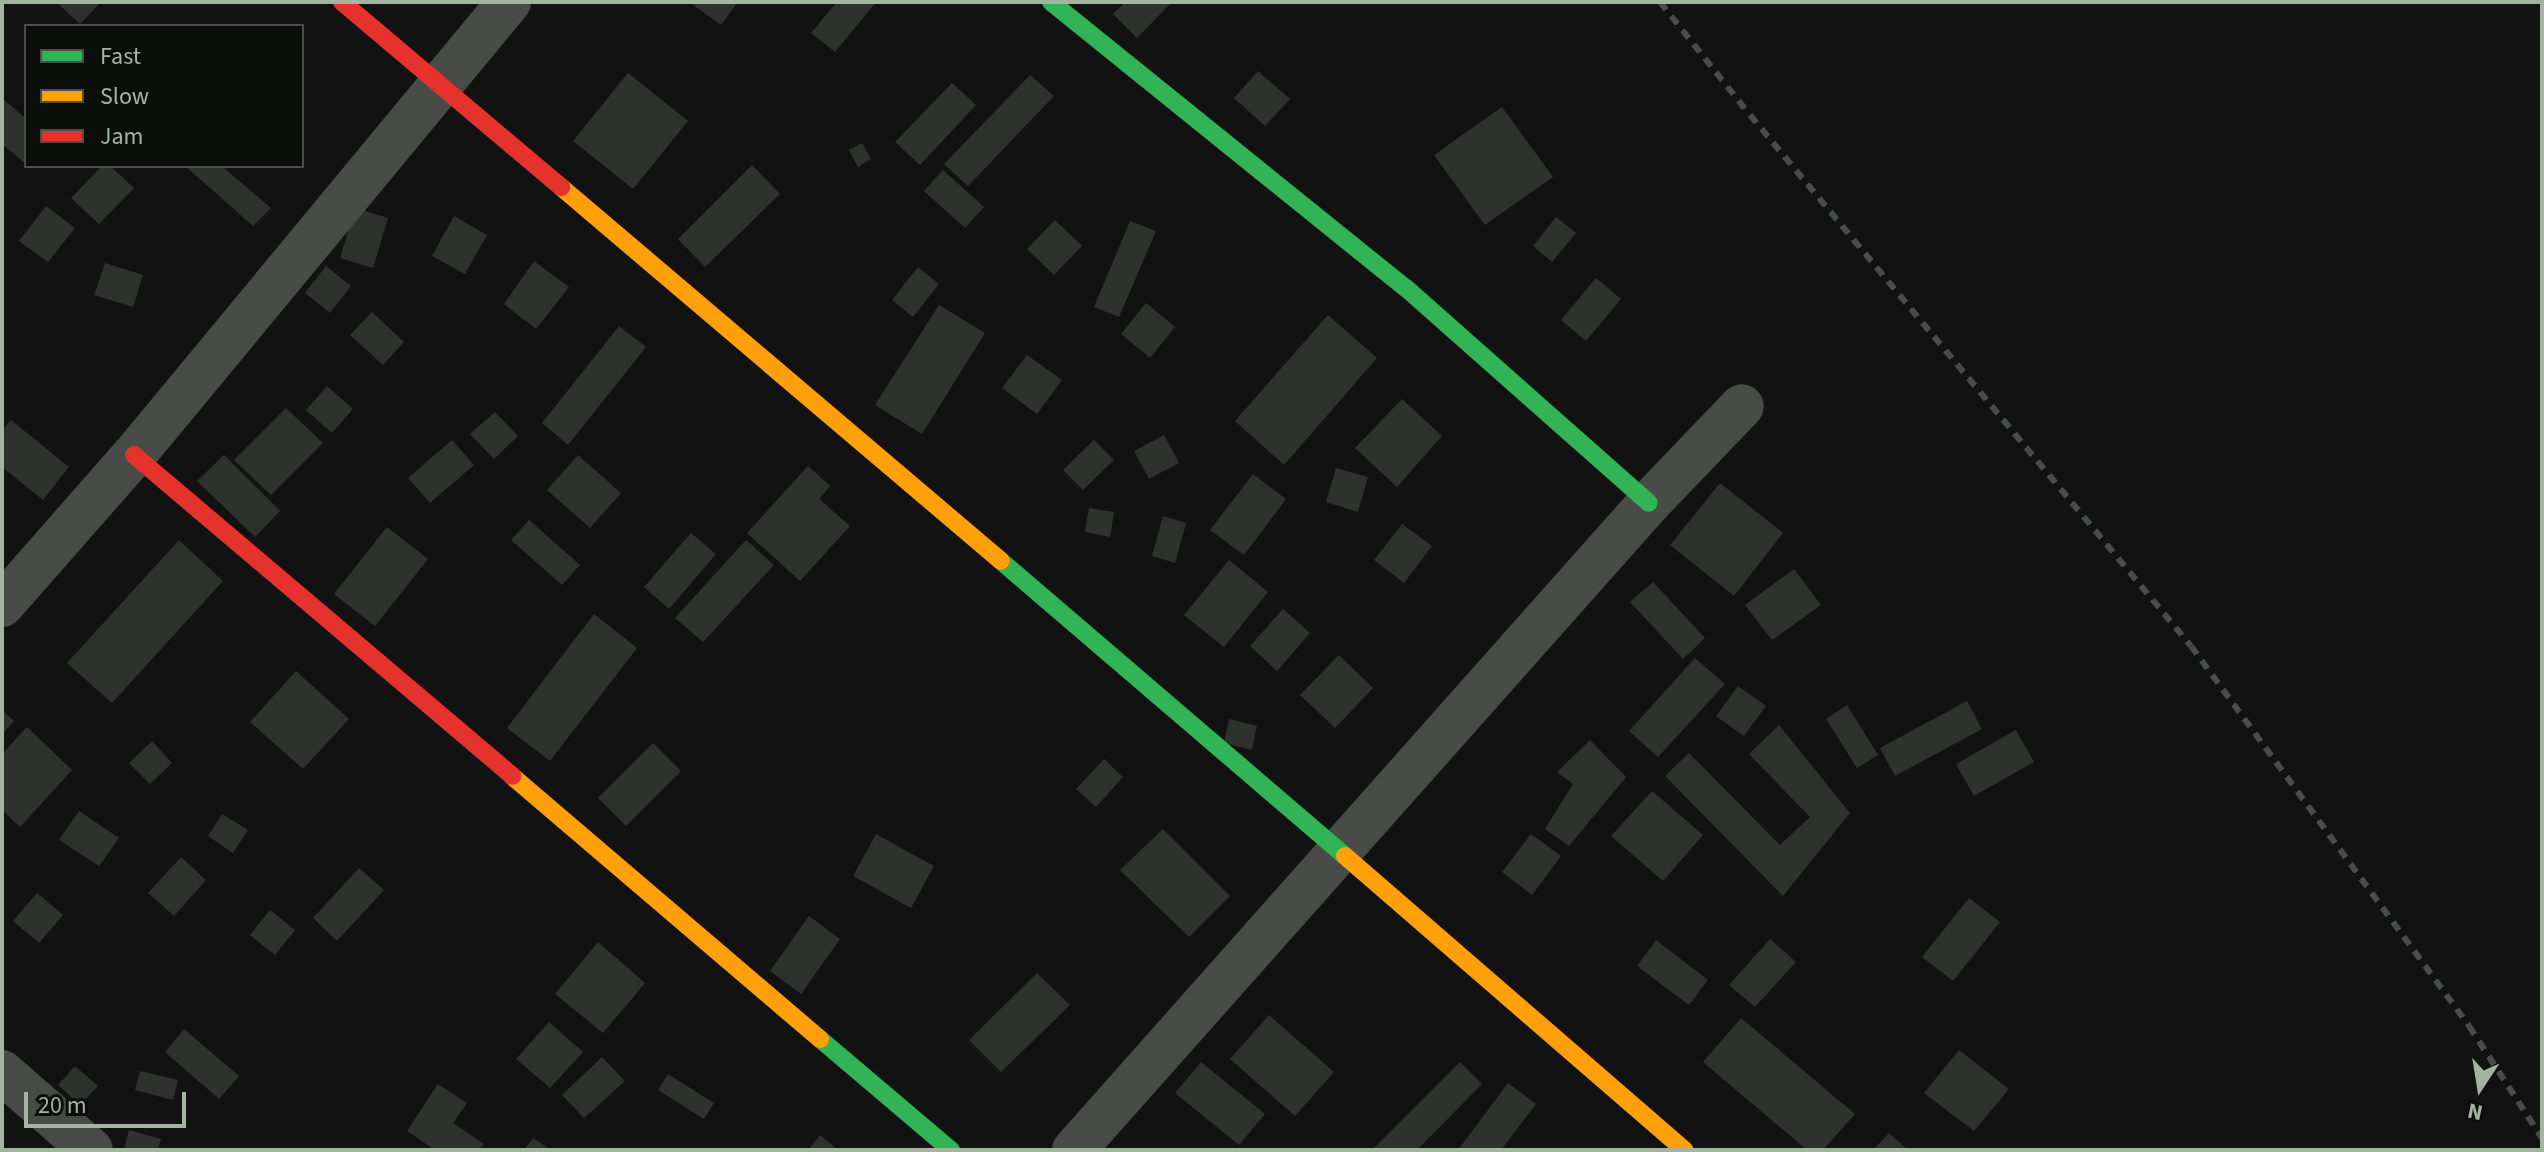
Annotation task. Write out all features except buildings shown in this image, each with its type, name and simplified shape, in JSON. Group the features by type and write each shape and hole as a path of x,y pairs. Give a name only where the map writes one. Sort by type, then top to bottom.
{"street":[{"path":"342,2 1342,851 1685,1150"},
{"path":"2,605 134,455 509,2"},
{"path":"1051,2 1406,288 1649,503"},
{"path":"1074,1150 1649,503 1742,406"},
{"path":"134,455 404,681 547,807 951,1150"},
{"path":"2,1072 91,1150"}],"railway":[{"path":"1660,2 1750,115 2191,646 2469,1026 2542,1138"}],"traffic: fast":[{"path":"1051,2 1406,288 1649,503"},
{"path":"1001,561 1345,856"},
{"path":"820,1039 951,1150"}],"traffic: slow":[{"path":"561,187 1001,561"},
{"path":"512,776 820,1039"},
{"path":"1345,856 1685,1150"}],"traffic: jam":[{"path":"342,2 561,187"},
{"path":"134,455 512,776"}]}
